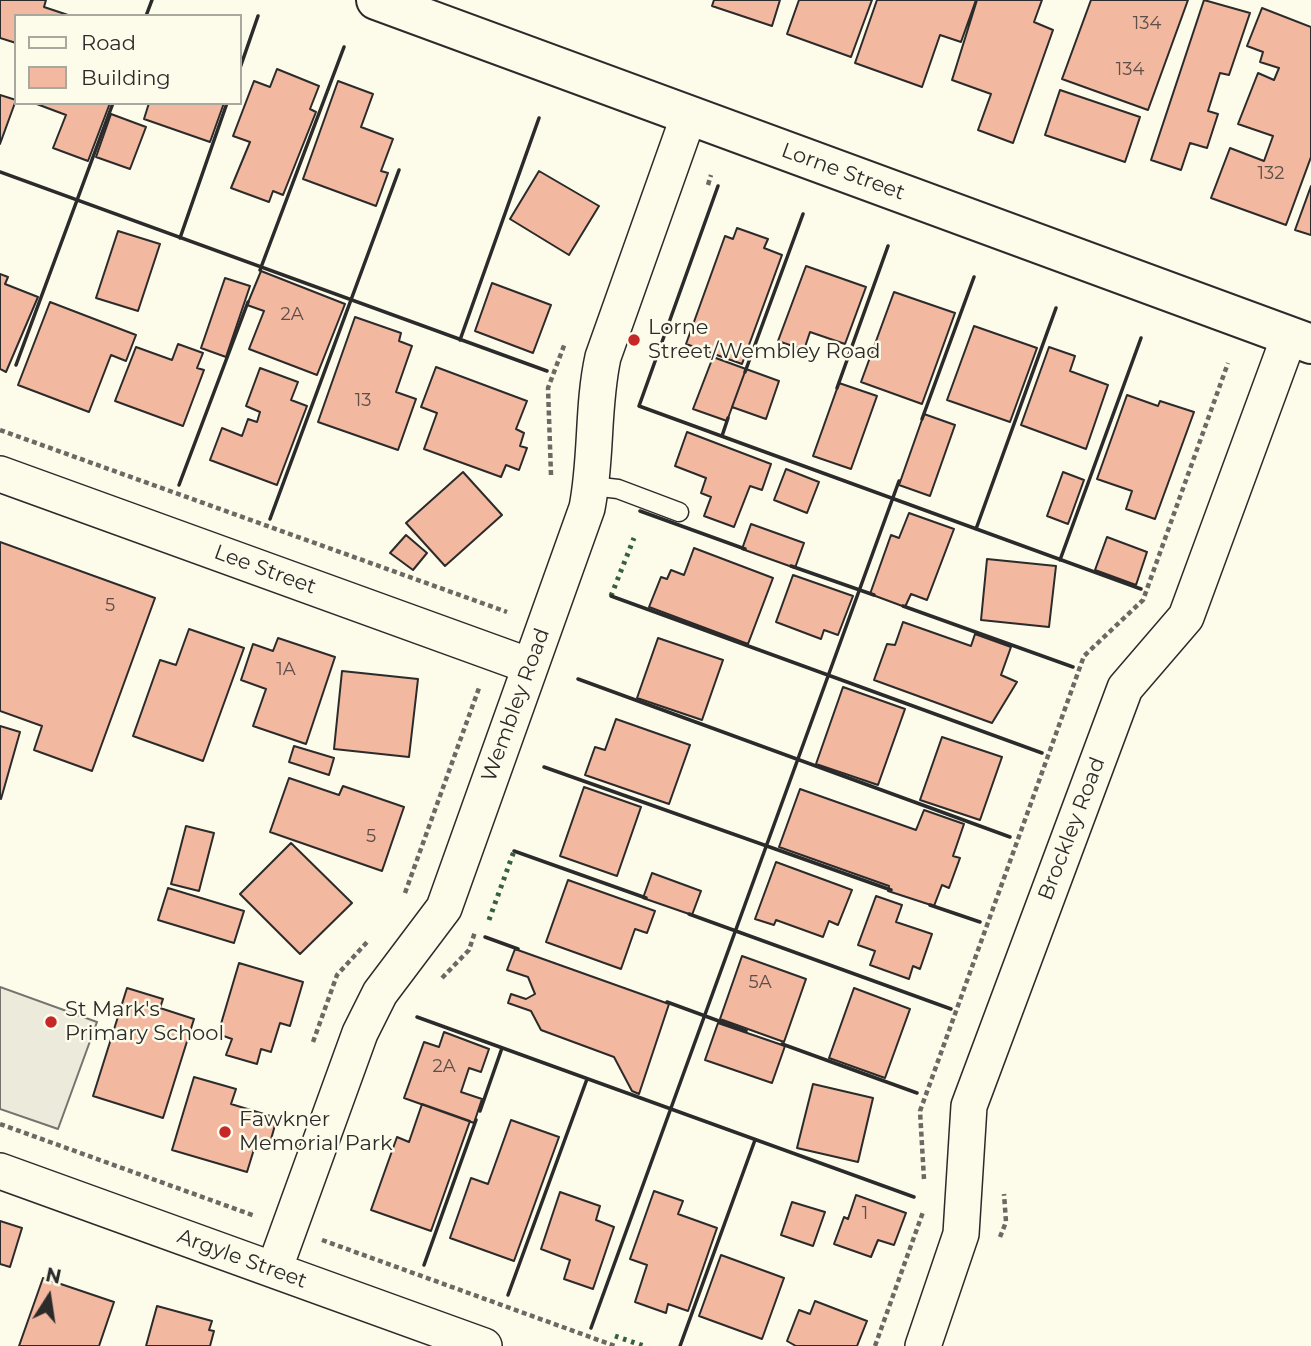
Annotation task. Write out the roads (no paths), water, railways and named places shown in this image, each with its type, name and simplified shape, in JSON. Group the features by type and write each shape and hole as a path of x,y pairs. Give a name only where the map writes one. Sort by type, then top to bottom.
{"street":[{"name":"Lorne Street","path":"376,0 1300,340"},
{"name":"Wembley Road","path":"274,1270 360,1033 380,993 444,908 587,508 592,486 596,391 603,357 689,115"},
{"name":"Brockley Road","path":"923,1346 961,1234 969,1106 1125,688 1186,617 1300,340"},
{"name":"Lee Street","path":"0,474 530,666"},
{"name":"Argyle Street","path":"0,1171 484,1346"}],"lane":[{"path":"592,486 618,489 679,512"}],"place":[{"name":"Lorne Street/Wembley Road","path":"634,340"},
{"name":"St Mark's Primary School","path":"51,1022"},
{"name":"Fawkner Memorial Park","path":"225,1132"}]}
